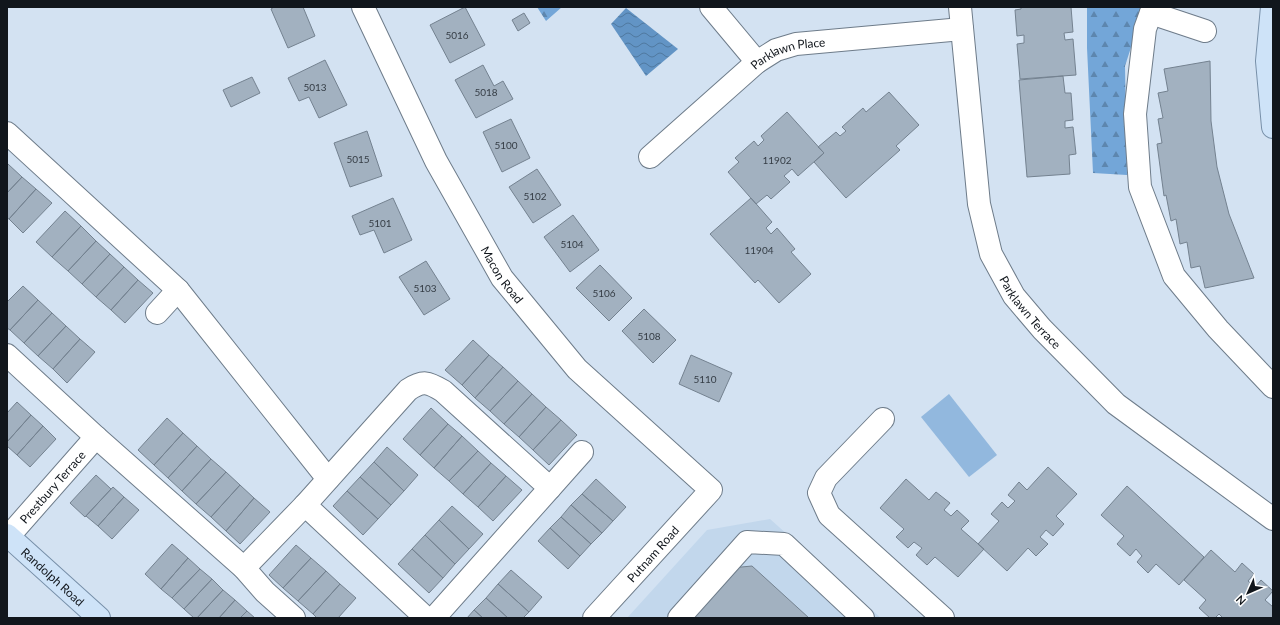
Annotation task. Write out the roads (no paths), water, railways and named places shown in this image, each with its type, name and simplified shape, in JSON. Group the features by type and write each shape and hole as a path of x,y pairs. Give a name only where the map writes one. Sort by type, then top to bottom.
{"main road":[{"path":"1272,7 1267,61 1273,127"},
{"name":"Randolph Road","path":"8,536 99,618"}],"street":[{"name":"Macon Road","path":"363,7 436,161 502,278 577,369 711,490"},
{"path":"711,7 757,62"},
{"name":"Parklawn Terrace","path":"960,7 979,204 991,254 1014,296 1042,329 1116,404 1273,519"},
{"path":"1205,31 1152,10 1145,29 1135,114 1140,187 1174,276 1218,329 1273,387"},
{"name":"Parklawn Place","path":"650,157 757,62 776,50 796,44 962,29"},
{"path":"7,133 178,290 328,479"},
{"path":"157,313 178,290"},
{"path":"7,355 96,437 244,568 265,592 294,618"},
{"path":"244,568 305,505 408,390 418,383 431,384 444,391 550,488"},
{"path":"883,419 826,478 819,493 829,515 943,618"},
{"name":"Prestbury Terrace","path":"8,536 96,437"},
{"path":"434,618 582,452"},
{"name":"Putnam Road","path":"594,618 711,490"},
{"path":"305,505 426,618"},
{"path":"680,618 747,542 784,544 863,618"}],"water":[{"path":"626,8 678,49 646,76 611,24"}]}
